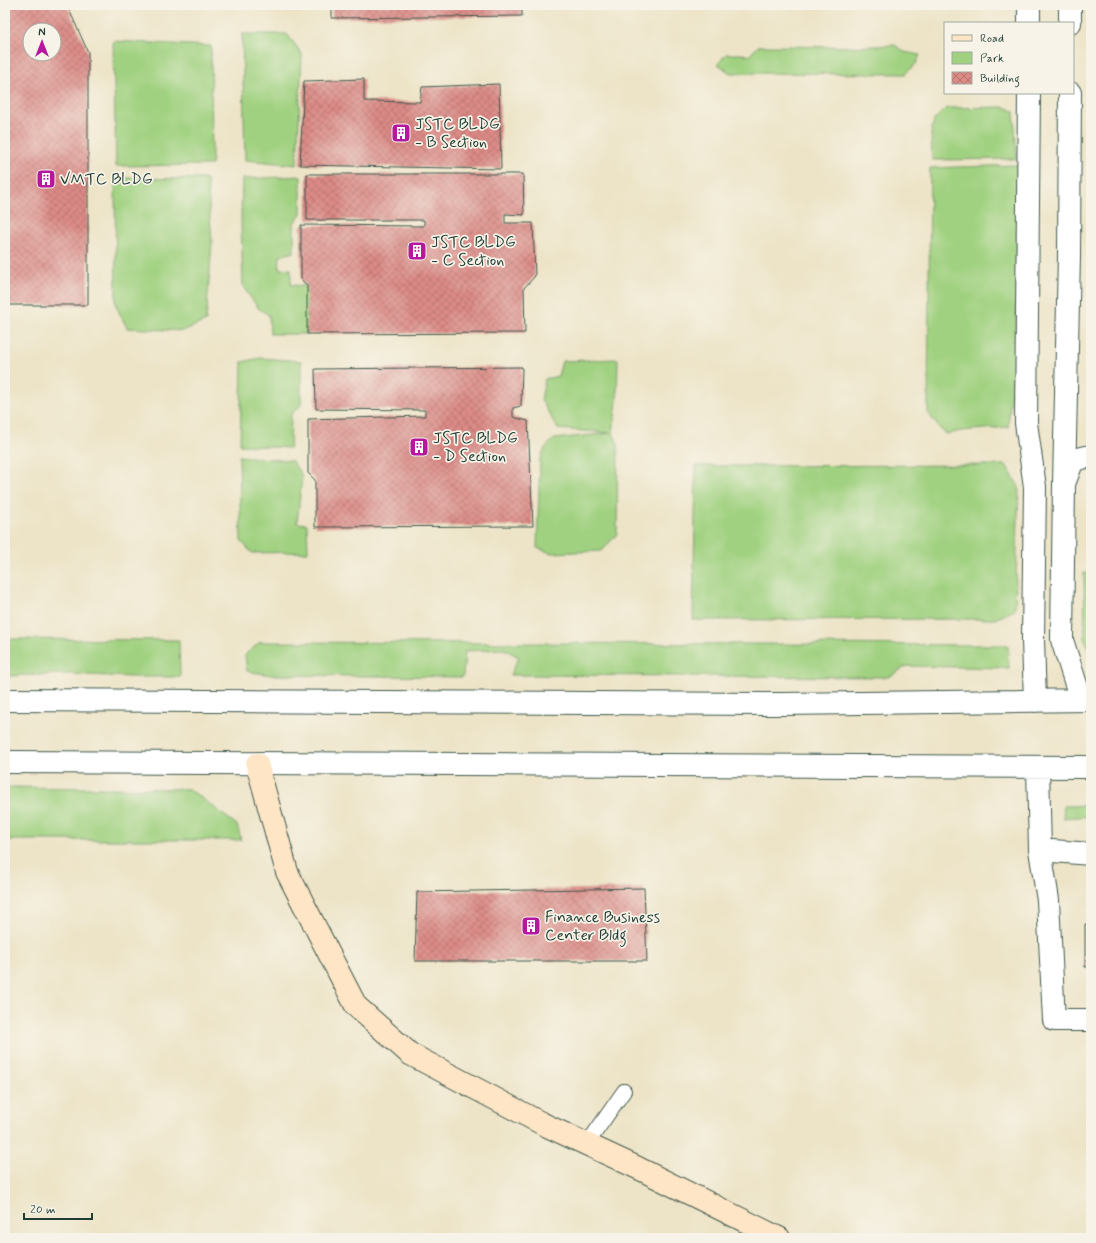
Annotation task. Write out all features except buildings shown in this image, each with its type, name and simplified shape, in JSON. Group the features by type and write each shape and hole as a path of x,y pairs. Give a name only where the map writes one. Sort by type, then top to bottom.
{"street":[{"path":"1029,5 1029,22"},
{"path":"1070,5 1070,22"},
{"path":"1029,94 1026,423 1035,487 1033,640 1035,701"},
{"path":"5,700 765,704 1086,700 1062,640 1069,256 1070,94"},
{"path":"1064,484 1073,460 1091,456"},
{"path":"5,762 1091,767"},
{"path":"257,764 287,872 356,1006 410,1054 543,1124 779,1238"},
{"path":"1038,767 1040,850 1048,900 1054,1020 1091,1020"},
{"path":"1040,850 1091,854"}],"lane":[{"path":"587,1144 624,1091"}],"green space":[{"path":"242,34 287,34 302,54 297,165 245,160"},
{"path":"113,41 211,46 212,165 116,166"},
{"path":"895,45 904,52 920,55 916,64 905,74 730,73 718,64 726,54 743,54 749,56 758,46 844,47"},
{"path":"1004,107 1014,111 1017,159 932,160 931,134 934,120 946,108"},
{"path":"1018,165 1016,340 1008,427 961,431 947,434 940,429 928,413 930,168"},
{"path":"301,176 301,214 294,223 294,252 280,256 279,269 291,269 291,285 307,286 307,334 270,334 269,315 259,309 243,287 241,220 242,179"},
{"path":"115,178 207,179 212,242 206,321 183,331 127,328 116,306"},
{"path":"260,358 301,361 301,405 291,414 290,448 240,445 242,362"},
{"path":"618,359 617,400 613,433 618,444 617,534 602,551 551,553 537,548 540,460 545,448 554,439 611,433 558,429 541,400 545,379 558,376 562,361"},
{"path":"239,456 292,461 302,476 297,523 307,524 308,552 252,553 241,541"},
{"path":"1006,465 1019,487 1015,610 995,619 693,620 696,466"},
{"path":"1084,573 1091,573 1091,656 1085,638"},
{"path":"5,639 179,640 180,677 132,677 67,674 5,676"},
{"path":"260,642 1008,645 1009,668 907,666 889,677 510,675 519,657 504,649 465,651 463,677 270,675 247,671 245,655"},
{"path":"5,787 188,789 237,825 241,840 5,840"},
{"path":"1091,805 1091,816 1063,818 1064,806"}],"place":[{"name":"JSTC BLDG - B Section","path":"401,133"},
{"name":"VMTC BLDG","path":"46,179"},
{"name":"JSTC BLDG - C Section","path":"417,251"},
{"name":"JSTC BLDG - D Section","path":"419,447"},
{"name":"Finance Business Center Bldg","path":"531,926"}]}
